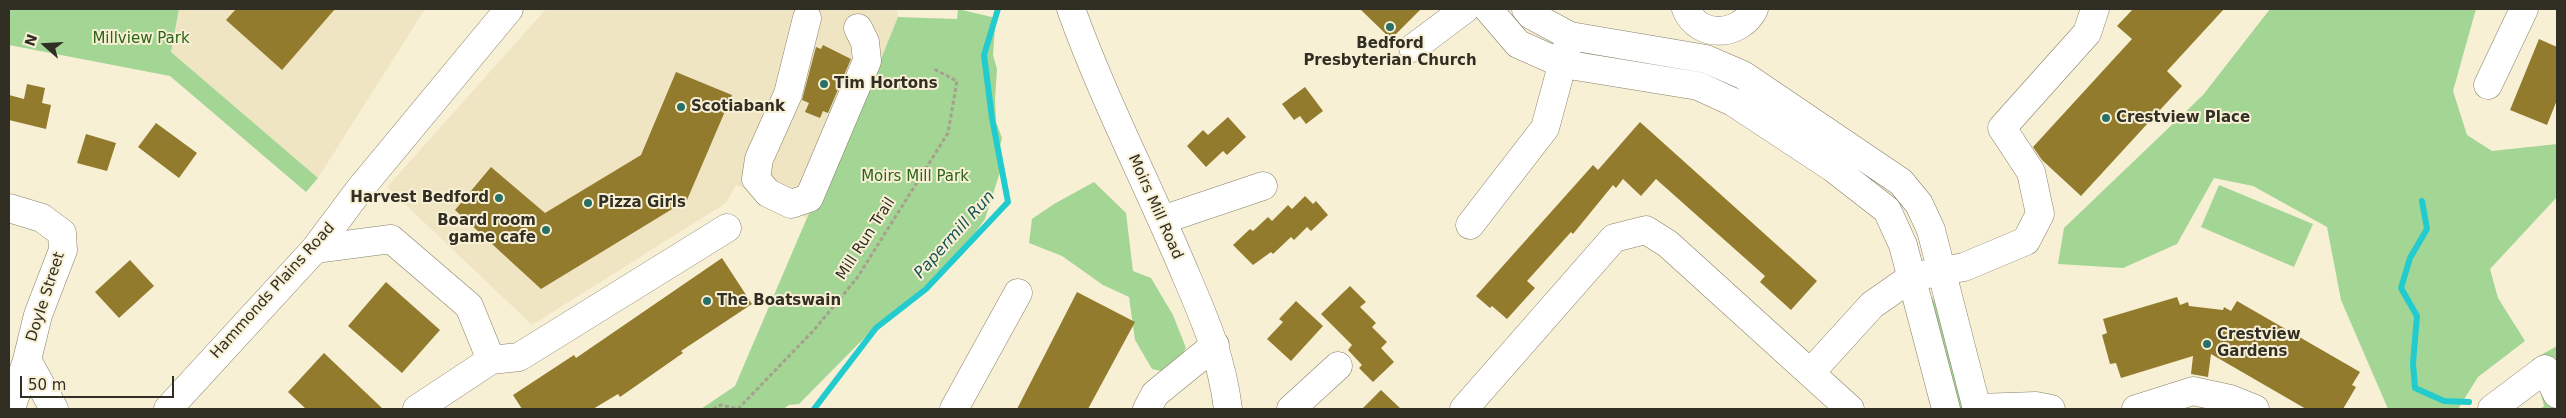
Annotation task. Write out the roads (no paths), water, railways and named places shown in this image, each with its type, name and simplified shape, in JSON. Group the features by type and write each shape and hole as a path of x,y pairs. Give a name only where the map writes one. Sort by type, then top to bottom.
{"street":[{"name":"Hammonds Plains Road","path":"168,409 315,249 360,188 500,16 516,9"},
{"path":"1413,48 1465,9"},
{"path":"1488,9 1518,44 1563,64 1698,86 1733,102 1834,168 1887,210 1903,245 1946,409"},
{"path":"1526,9 1531,15 1570,36 1706,58 1743,75 1901,182 1919,204 1931,230 1977,408 2036,406 2051,409"},
{"path":"1686,9 1695,22 1706,28 1718,31 1730,30 1741,25 1754,9"},
{"path":"1811,372 1872,305 1912,277 1964,267 2026,241 2040,214 2033,180 2031,172 2002,128 2087,33 2095,9"},
{"path":"2488,84 2524,9"},
{"name":"Moirs Mill Road","path":"1073,11 1112,113 1162,220 1215,345 1228,409"},
{"path":"807,18 788,94 759,159 756,179 768,193 791,204 809,198 867,61 865,42 858,28"},
{"path":"1698,86 1706,58 1718,31"},
{"path":"1470,225 1545,128 1570,36"},
{"path":"1162,220 1263,186"},
{"name":"Doyle Street","path":"9,208 42,218 62,234 63,250 38,315 27,360 11,409"},
{"path":"417,409 491,360 519,357 727,228"},
{"path":"1464,409 1614,238 1646,230 1668,244 1850,409"},
{"path":"315,249 391,239 469,306 491,360"},
{"path":"954,409 1018,293"},
{"path":"1147,409 1155,394 1215,345"},
{"name":"Doyle Street","path":"27,360 54,409"},
{"path":"1291,409 1338,366"},
{"path":"2492,409 2545,369 2557,394"},
{"path":"2136,409 2193,391 2230,398 2255,409"}],"waterway":[{"name":"Papermill Run","path":"814,409 876,328 926,289 1008,202 992,118 984,55 998,9"},
{"path":"2422,201 2427,229 2410,258 2401,288 2417,316 2413,363 2415,388 2444,401 2469,402"}],"place":[{"name":"Bedford Presbyterian Church","path":"1390,27"},
{"name":"Tim Hortons","path":"824,84"},
{"name":"Scotiabank","path":"681,107"},
{"name":"Crestview Place","path":"2106,118"},
{"name":"Harvest Bedford","path":"499,198"},
{"name":"Pizza Girls","path":"588,203"},
{"name":"Board room game cafe","path":"546,230"},
{"name":"The Boatswain","path":"707,301"},
{"name":"Crestview Gardens","path":"2207,344"}],"park label":[{"name":"Millview Park","path":"141,39"},
{"name":"Moirs Mill Park","path":"915,177"}]}
